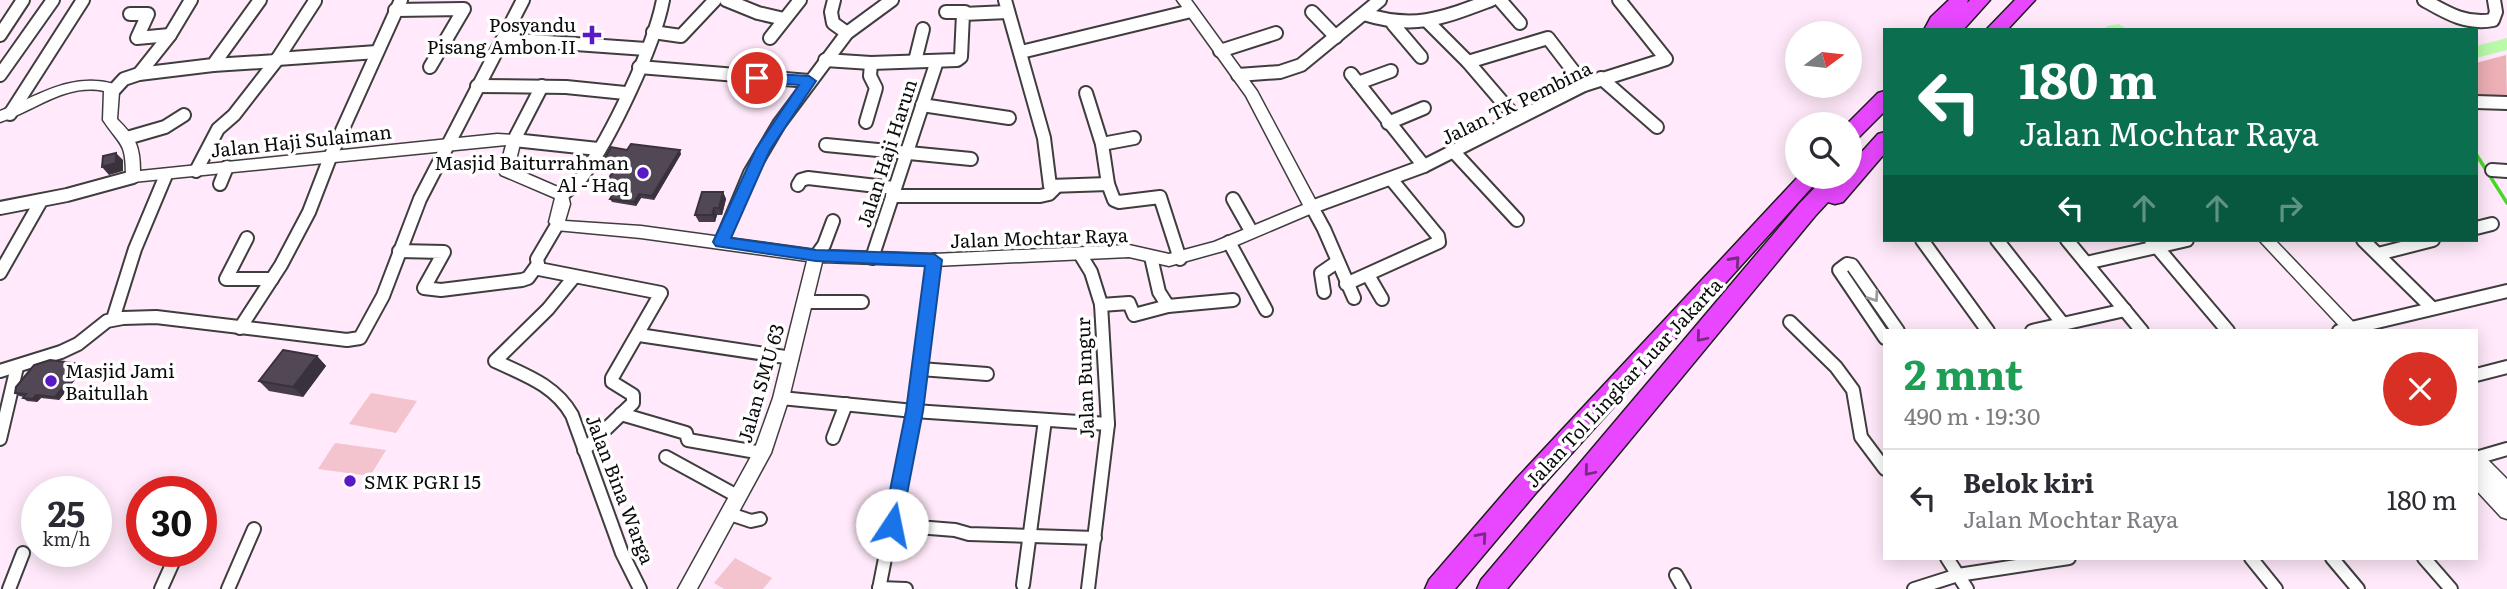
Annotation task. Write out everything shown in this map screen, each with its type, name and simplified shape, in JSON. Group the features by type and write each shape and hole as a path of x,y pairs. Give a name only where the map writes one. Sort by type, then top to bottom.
{"highway":[{"path":"1935,28 1960,0"},
{"path":"1954,28 1981,0"},
{"path":"1979,28 2016,2"},
{"path":"1996,28 2016,2"},
{"path":"2016,2 2019,24 2016,28"},
{"path":"1862,122 1883,100"},
{"path":"1862,154 1883,129"},
{"path":"1862,159 1883,141"},
{"path":"1862,167 1883,157"},
{"name":"Jalan Tol Lingkar Luar Jakarta","path":"1438,589 1526,486 1692,309 1799,189"},
{"name":"Jalan Tol Lingkar Luar Jakarta","path":"1490,589 1807,210 1832,199 1838,189"}],"street":[{"path":"0,34 23,0"},
{"path":"0,75 53,0"},
{"path":"5,115 83,0"},
{"path":"139,74 170,35 191,0"},
{"path":"213,65 260,0"},
{"path":"0,371 78,344 99,326 113,319 156,317 353,341 360,338 370,322 420,199 523,0"},
{"path":"562,195 582,177 598,149 639,67 663,0"},
{"path":"653,32 681,36 715,0"},
{"path":"726,0 758,13 783,19"},
{"path":"770,38 800,0"},
{"path":"834,0 831,12 833,23 847,33"},
{"path":"721,242 763,149 809,81 847,33 891,0"},
{"path":"1238,75 1280,72 1301,65 1380,0"},
{"path":"1364,14 1393,24 1428,22 1491,0"},
{"path":"1500,0 1520,23"},
{"name":"Jalan TK Pembina","path":"1312,206 1424,166 1584,85 1666,59 1619,0"},
{"path":"2424,0 2466,23 2475,24 2493,20 2496,12 2494,0"},
{"path":"196,171 218,128 234,115 276,60 315,1"},
{"path":"240,328 272,279 309,212 331,155 398,5 464,9 429,67"},
{"path":"946,12 1006,6 1044,138 1050,186 1055,188 1108,184"},
{"path":"1021,52 1188,6 1252,94 1312,206 1354,299"},
{"path":"825,60 871,63 960,58 965,12"},
{"path":"1312,12 1336,37"},
{"path":"130,14 148,14 137,38 170,35"},
{"path":"1428,22 1468,62 1516,118"},
{"path":"1393,24 1421,57"},
{"path":"915,61 923,29"},
{"path":"1220,51 1276,33"},
{"path":"1468,62 1548,38 1584,85"},
{"path":"503,39 646,49"},
{"path":"112,92 124,79 139,74 213,65 377,52"},
{"name":"Jalan Haji Harun","path":"872,258 937,61"},
{"path":"866,122 876,86 871,79 871,63"},
{"path":"639,67 809,81"},
{"path":"1391,71 1354,79 1424,166"},
{"path":"1601,78 1657,127"},
{"path":"5,115 76,85 109,87 112,92 110,120 127,138 133,153 133,177"},
{"path":"477,86 542,86 625,93"},
{"path":"542,86 514,140 506,171 562,195"},
{"path":"1086,93 1102,144 1108,184 1116,201 1160,197 1180,259"},
{"path":"2478,102 2507,103"},
{"path":"922,105 1009,118"},
{"path":"1388,123 1424,108"},
{"path":"127,138 167,125 184,115"},
{"path":"1102,144 1134,138"},
{"path":"514,140 598,149"},
{"name":"Jalan Haji Sulaiman","path":"0,208 41,201 133,177 331,155 514,140"},
{"path":"826,145 971,159"},
{"path":"1454,152 1517,220"},
{"path":"220,184 228,167"},
{"path":"2492,170 2507,171"},
{"path":"113,319 135,250 166,175"},
{"path":"798,186 801,180 808,178 893,192 1044,196 1055,188"},
{"path":"1346,284 1439,242 1438,236 1391,179"},
{"path":"399,251 444,252 424,288 441,289 528,278 557,225 563,204 562,195"},
{"path":"1233,199 1251,232"},
{"path":"0,273 41,201"},
{"name":"Jalan Mochtar Raya","path":"557,225 721,242 816,256 934,260 1129,251 1151,259 1180,259 1230,242 1312,206"},
{"path":"816,256 824,245 833,221"},
{"path":"2478,228 2492,224"},
{"path":"247,238 226,279 272,279"},
{"path":"1230,242 1266,310"},
{"path":"1923,242 1987,329"},
{"path":"1999,242 2063,324"},
{"path":"2069,242 2140,329"},
{"path":"2255,242 2344,329"},
{"path":"2268,242 2344,329"},
{"path":"2365,242 2432,308"},
{"path":"2378,254 2425,242"},
{"path":"2086,263 2154,243 2226,329"},
{"name":"Jalan Bungur","path":"1080,254 1091,272 1101,305 1108,424 1088,589"},
{"name":"Jalan SMU 63","path":"687,589 762,453 792,358 816,256"},
{"path":"1151,259 1159,292 1168,306"},
{"path":"906,589 879,589 914,411 934,260"},
{"path":"1324,292 1321,273 1337,262"},
{"path":"1883,335 1839,270 1847,264 1852,265 1897,329"},
{"path":"536,267 574,277 660,292 639,335 612,378 612,382 634,398 633,403 584,450"},
{"path":"1368,275 1382,299"},
{"name":"Jalan Bina Warga","path":"574,277 548,309 495,361 543,383 554,391 572,415 622,553 640,589"},
{"path":"2349,329 2507,290"},
{"path":"1101,305 1129,303 1134,315 1168,306 1233,300"},
{"path":"804,302 862,302"},
{"path":"2041,329 2125,310"},
{"path":"1790,322 1836,367 1853,390 1857,400 1857,427 1883,465"},
{"path":"639,335 792,358"},
{"path":"0,439 17,367"},
{"path":"2478,374 2507,367"},
{"path":"920,369 987,374"},
{"path":"781,398 914,411 1108,424"},
{"path":"833,438 846,404"},
{"path":"621,414 686,433 688,440 762,453"},
{"path":"1023,585 1045,420"},
{"path":"2478,457 2507,449"},
{"path":"666,457 739,497"},
{"path":"2478,460 2507,491"},
{"path":"2478,480 2507,511"},
{"path":"730,514 751,521 760,519"},
{"path":"892,525 955,530 969,534 1095,538"},
{"path":"228,589 254,529"},
{"path":"9,589 21,558"},
{"path":"1948,560 1967,589"},
{"path":"1914,589 1958,575 2056,560"},
{"path":"2253,560 2276,589"},
{"path":"2334,560 2358,589"},
{"path":"2426,560 2451,589"},
{"path":"160,589 170,567"},
{"path":"1675,575 1684,589"}],"shaded area":[{"path":"2506,55 2507,99 2478,97 2478,62"},
{"path":"371,393 417,401 396,433 349,424"},
{"path":"335,443 386,450 370,476 318,469"},
{"path":"735,558 772,578 763,589 724,589 714,583"}],"building":[{"name":"Masjid Baiturrahman Al - Haq","path":"631,144 680,150 652,196 639,194 634,202 610,199 615,191 602,189 619,162 604,160 611,147 627,150"},
{"path":"116,153 116,163 102,167 103,156"},
{"path":"702,192 723,192 719,208 714,208 712,215 695,215"},
{"path":"283,350 317,356 293,387 259,381"},
{"name":"Masjid Jami Baitullah","path":"50,360 81,364 55,397 36,395 33,399 23,398 26,394 15,393 16,387 34,365"}],"waterway":[{"path":"2478,51 2507,44"},
{"path":"2478,157 2507,203"}],"place":[{"name":"Posyandu Pisang Ambon II","path":"592,35"},
{"name":"Masjid Baiturrahman Al - Haq","path":"643,173"},
{"name":"Masjid Jami Baitullah","path":"51,381"},
{"name":"SMK PGRI 15","path":"350,481"}],"route":[{"path":"757,78 809,81 763,149 721,242 816,256 934,260 914,411 892,525"}]}
